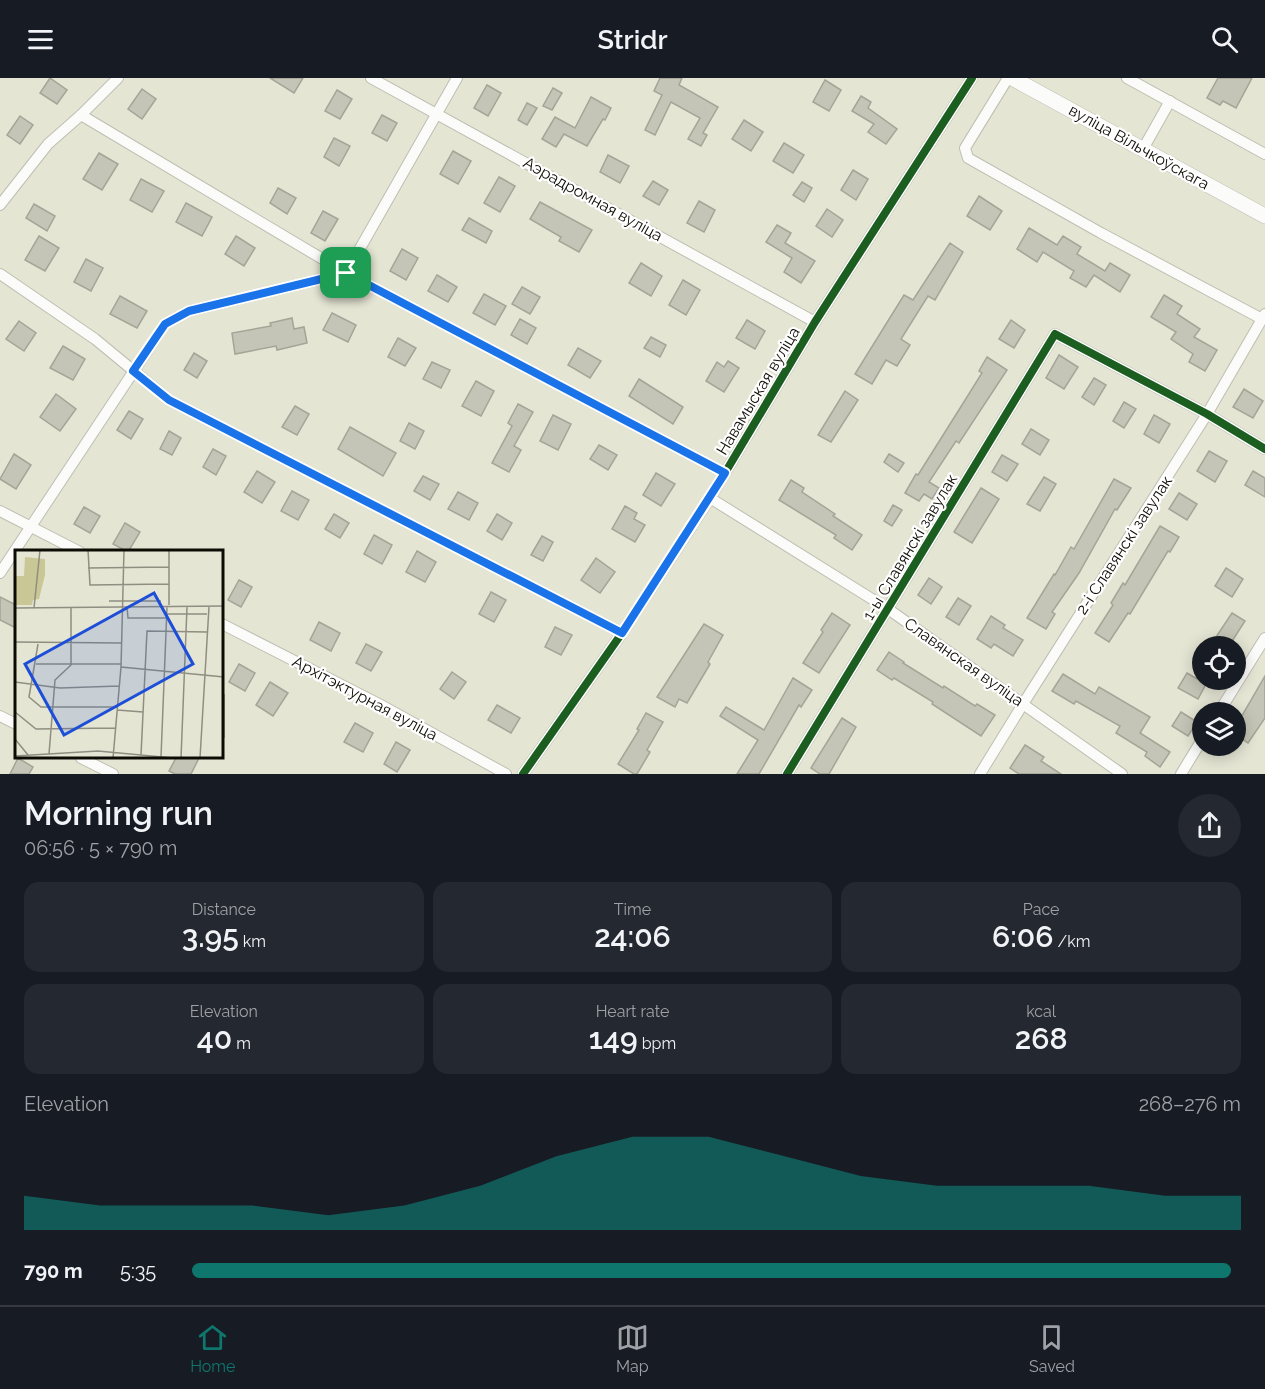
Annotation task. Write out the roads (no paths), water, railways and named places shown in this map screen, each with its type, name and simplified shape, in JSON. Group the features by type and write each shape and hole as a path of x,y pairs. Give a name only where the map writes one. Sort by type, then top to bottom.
{"main road":[{"name":"вуліца Вільчкоўскага","path":"1010,78 1265,216"}],"street":[{"path":"0,205 48,144 118,78"},
{"name":"Аэрадромная вуліца","path":"371,78 814,322"},
{"path":"0,573 165,324 189,311 346,273 457,78"},
{"name":"Навамыская вуліца","path":"523,774 622,633 710,498 814,322 972,78"},
{"path":"1010,78 965,148 964,152 968,158 1101,233 1263,317"},
{"path":"1127,78 1265,154"},
{"path":"1143,149 1170,101"},
{"path":"81,115 346,273 725,473"},
{"path":"0,274 95,339 169,400 622,633"},
{"name":"2-і Славянскі завулак","path":"980,774 1207,414 1263,317"},
{"name":"1-ы Славянскі завулак","path":"787,774 1055,334 1207,414"},
{"path":"1207,414 1265,449"},
{"name":"Славянская вуліца","path":"710,498 888,609 1122,774"},
{"path":"0,511 76,550"},
{"name":"Архітэктурная вуліца","path":"224,625 379,704 506,774"},
{"path":"1225,702 1265,638"},
{"path":"0,716 15,724"},
{"path":"1181,774 1192,756"},
{"path":"83,759 113,774"}]}
